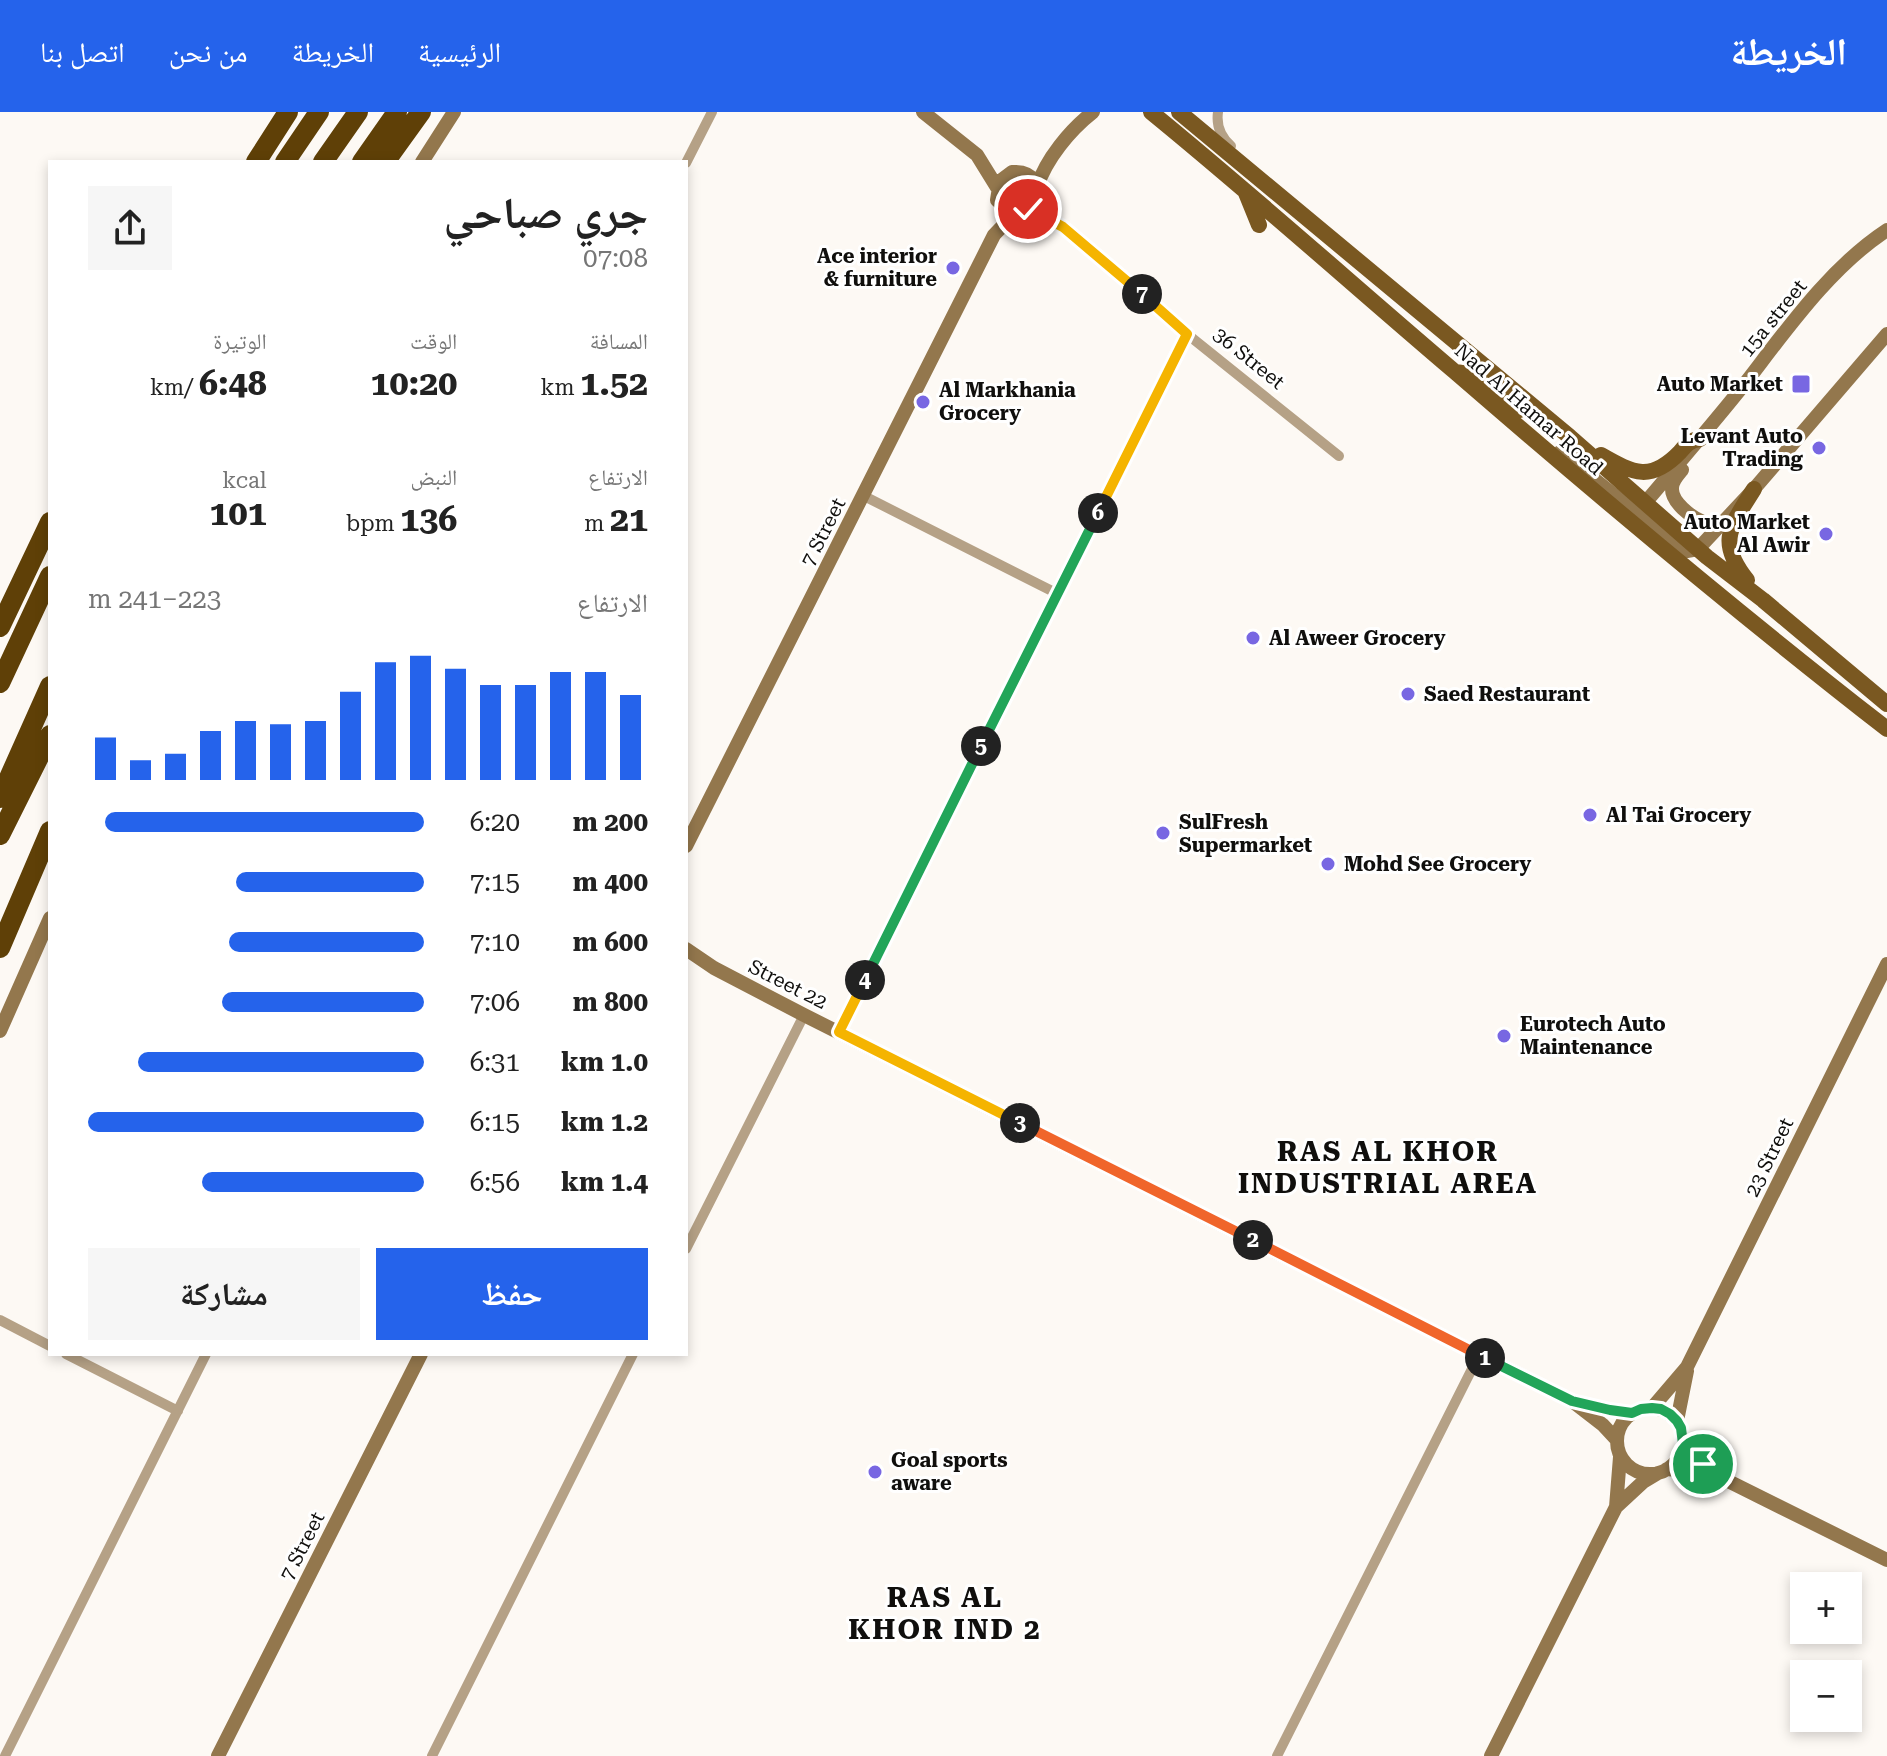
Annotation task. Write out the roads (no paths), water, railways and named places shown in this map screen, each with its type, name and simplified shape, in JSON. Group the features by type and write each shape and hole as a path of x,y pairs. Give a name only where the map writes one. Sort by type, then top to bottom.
{"highway":[{"path":"241,160 272,112"},
{"path":"257,160 288,112"},
{"path":"286,160 319,112"},
{"path":"324,160 358,112"},
{"path":"363,160 397,112"},
{"path":"386,160 421,112"},
{"path":"0,627 48,526"},
{"path":"0,683 48,580"},
{"path":"0,798 48,690"},
{"path":"0,835 48,739"},
{"path":"0,948 48,836"},
{"path":"25,888 37,874 48,852"}],"main road":[{"name":"Nad Al Hamar Road","path":"1151,112 1250,182 1570,437 1625,486 1641,515 1686,568 1887,729"},
{"name":"Nad Al Hamar Road","path":"1179,112 1454,372 1531,437 1641,515 1698,549 1887,704"},
{"path":"1250,182 1259,225"},
{"path":"1454,372 1468,373 1481,379 1617,490 1622,491 1625,486"},
{"path":"1570,437 1626,469 1643,472 1663,467 1687,444 1700,439"},
{"path":"1754,489 1732,525 1730,546 1736,565 1763,600"},
{"path":"1686,568 1686,558 1692,554 1698,555 1787,629 1814,643"},
{"path":"1841,707 1861,709"}],"street":[{"path":"423,160 454,112"},
{"path":"688,160 712,112"},
{"path":"923,112 977,155 1030,176 1037,190"},
{"path":"997,194 1000,181 1044,156 1079,112"},
{"path":"977,155 997,194 1009,210 1019,212 1033,205 1044,169 1054,152 1093,112"},
{"path":"1218,112 1224,140 1249,162 1250,182"},
{"name":"36 Street","path":"1037,190 1053,217 1063,227 1187,334 1339,456"},
{"name":"7 Street","path":"994,235 997,194"},
{"name":"36 Street","path":"1019,212 1050,220 1063,227"},
{"name":"7 Street","path":"688,842 994,235 1019,212"},
{"name":"15a street","path":"1641,515 1794,321 1842,267 1887,230"},
{"path":"839,1032 1187,334"},
{"path":"1698,549 1754,489 1887,334"},
{"path":"1700,439 1691,459 1674,480 1673,494 1695,518 1708,523 1723,523"},
{"path":"864,496 1058,594"},
{"path":"0,1031 48,923"},
{"name":"Street 22","path":"688,950 714,968 804,1015 1572,1401 1616,1439"},
{"name":"Street 22","path":"688,962 714,968"},
{"name":"23 Street","path":"1652,1408 1687,1367 1887,964"},
{"path":"688,1245 804,1015"},
{"path":"0,1320 48,1345"},
{"path":"1277,1756 1479,1355"},
{"path":"70,1356 178,1411"},
{"path":"5,1756 205,1356"},
{"name":"7 Street","path":"218,1756 420,1356"},
{"path":"432,1756 632,1356"},
{"name":"23 Street","path":"1677,1421 1687,1367"},
{"name":"Street 22","path":"1572,1401 1632,1413"},
{"path":"1491,1756 1616,1507 1643,1482 1675,1462 1680,1454 1683,1444 1681,1428 1670,1414 1661,1409 1641,1409 1632,1413 1619,1429 1616,1439 1620,1457 1616,1507"},
{"path":"1683,1444 1714,1474 1887,1560"},
{"path":"1620,1457 1630,1468 1643,1474 1663,1471 1714,1474"}],"place":[{"name":"Ace interior & furniture","path":"953,268"},
{"name":"Auto Market","path":"1801,384"},
{"name":"Al Markhania Grocery","path":"923,402"},
{"name":"Levant Auto Trading","path":"1819,448"},
{"name":"Auto Market Al Awir","path":"1826,534"},
{"name":"Al Aweer Grocery","path":"1253,638"},
{"name":"Saed Restaurant","path":"1408,694"},
{"name":"Al Tai Grocery","path":"1590,815"},
{"name":"SulFresh Supermarket","path":"1163,833"},
{"name":"Mohd See Grocery","path":"1328,864"},
{"name":"Eurotech Auto Maintenance","path":"1504,1036"},
{"name":"Goal sports aware","path":"875,1472"}],"district":[{"name":"RAS AL KHOR INDUSTRIAL AREA","path":"1388,1167"},
{"name":"RAS AL KHOR IND 2","path":"945,1613"}]}
